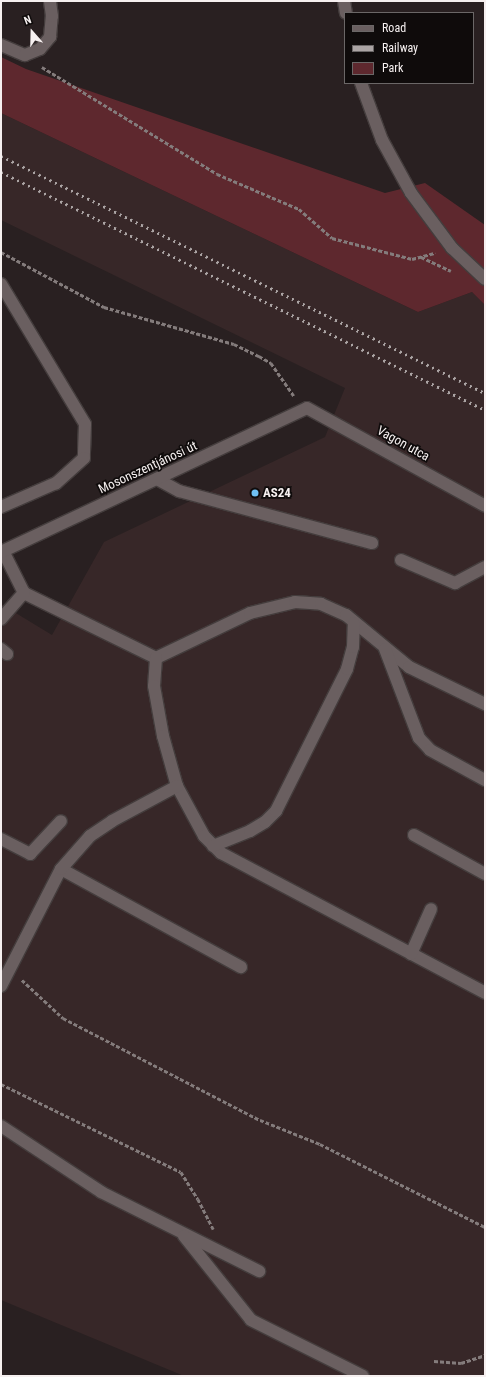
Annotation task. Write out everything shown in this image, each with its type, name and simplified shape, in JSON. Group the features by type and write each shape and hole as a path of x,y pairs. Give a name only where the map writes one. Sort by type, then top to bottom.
{"street":[{"path":"1,45 25,55 40,48 50,37 52,16 50,1"},
{"path":"344,1 346,12"},
{"path":"361,84 382,140 407,186 452,248 485,279"},
{"path":"1,284 85,424 84,458 56,483 1,507"},
{"name":"Mosonszentjánosi út","path":"2,552 307,408"},
{"name":"Vagon utca","path":"307,408 485,506"},
{"path":"157,479 179,491 372,543"},
{"path":"2,552 24,594 156,658"},
{"path":"401,560 455,583 485,566"},
{"path":"1,619 24,594"},
{"path":"156,658 250,613 279,605 301,602 321,604 346,615 409,667 485,704"},
{"path":"213,846 250,831 265,822 276,811 347,669 353,648 354,623"},
{"path":"384,647 419,738 430,750 485,780"},
{"path":"156,658 154,686 163,736 177,786 204,836 213,846 234,863 485,993"},
{"path":"1,986 61,869 90,836 112,821 177,786"},
{"path":"1,839 30,854 61,821"},
{"path":"414,835 485,874"},
{"path":"61,869 241,967"},
{"path":"411,954 431,909"},
{"path":"1,1126 101,1192 182,1234 259,1271"},
{"path":"182,1234 251,1320 363,1376"}],"path":[{"path":"25,55 79,92 217,174 299,209 332,238 412,259 452,248"},
{"path":"1,252 104,307 234,344 259,356 271,363 294,397 307,408"},
{"path":"10,968 64,1018 260,1120 320,1144 485,1227"},
{"path":"1,1084 181,1172 198,1199 226,1255"},
{"path":"434,1361 461,1364 485,1355"}],"shaded area":[{"path":"1,113 418,312 472,292 485,305 485,1376 184,1376 1,1300 1,604 52,635 104,542 325,437 345,388 1,220"}],"green space":[{"path":"1,57 26,69 385,193 425,183 485,225 485,305 472,292 418,312 1,113"}],"railway":[{"path":"1,156 485,393"},
{"path":"1,172 485,410"}],"place":[{"name":"AS24","path":"255,493"}]}
